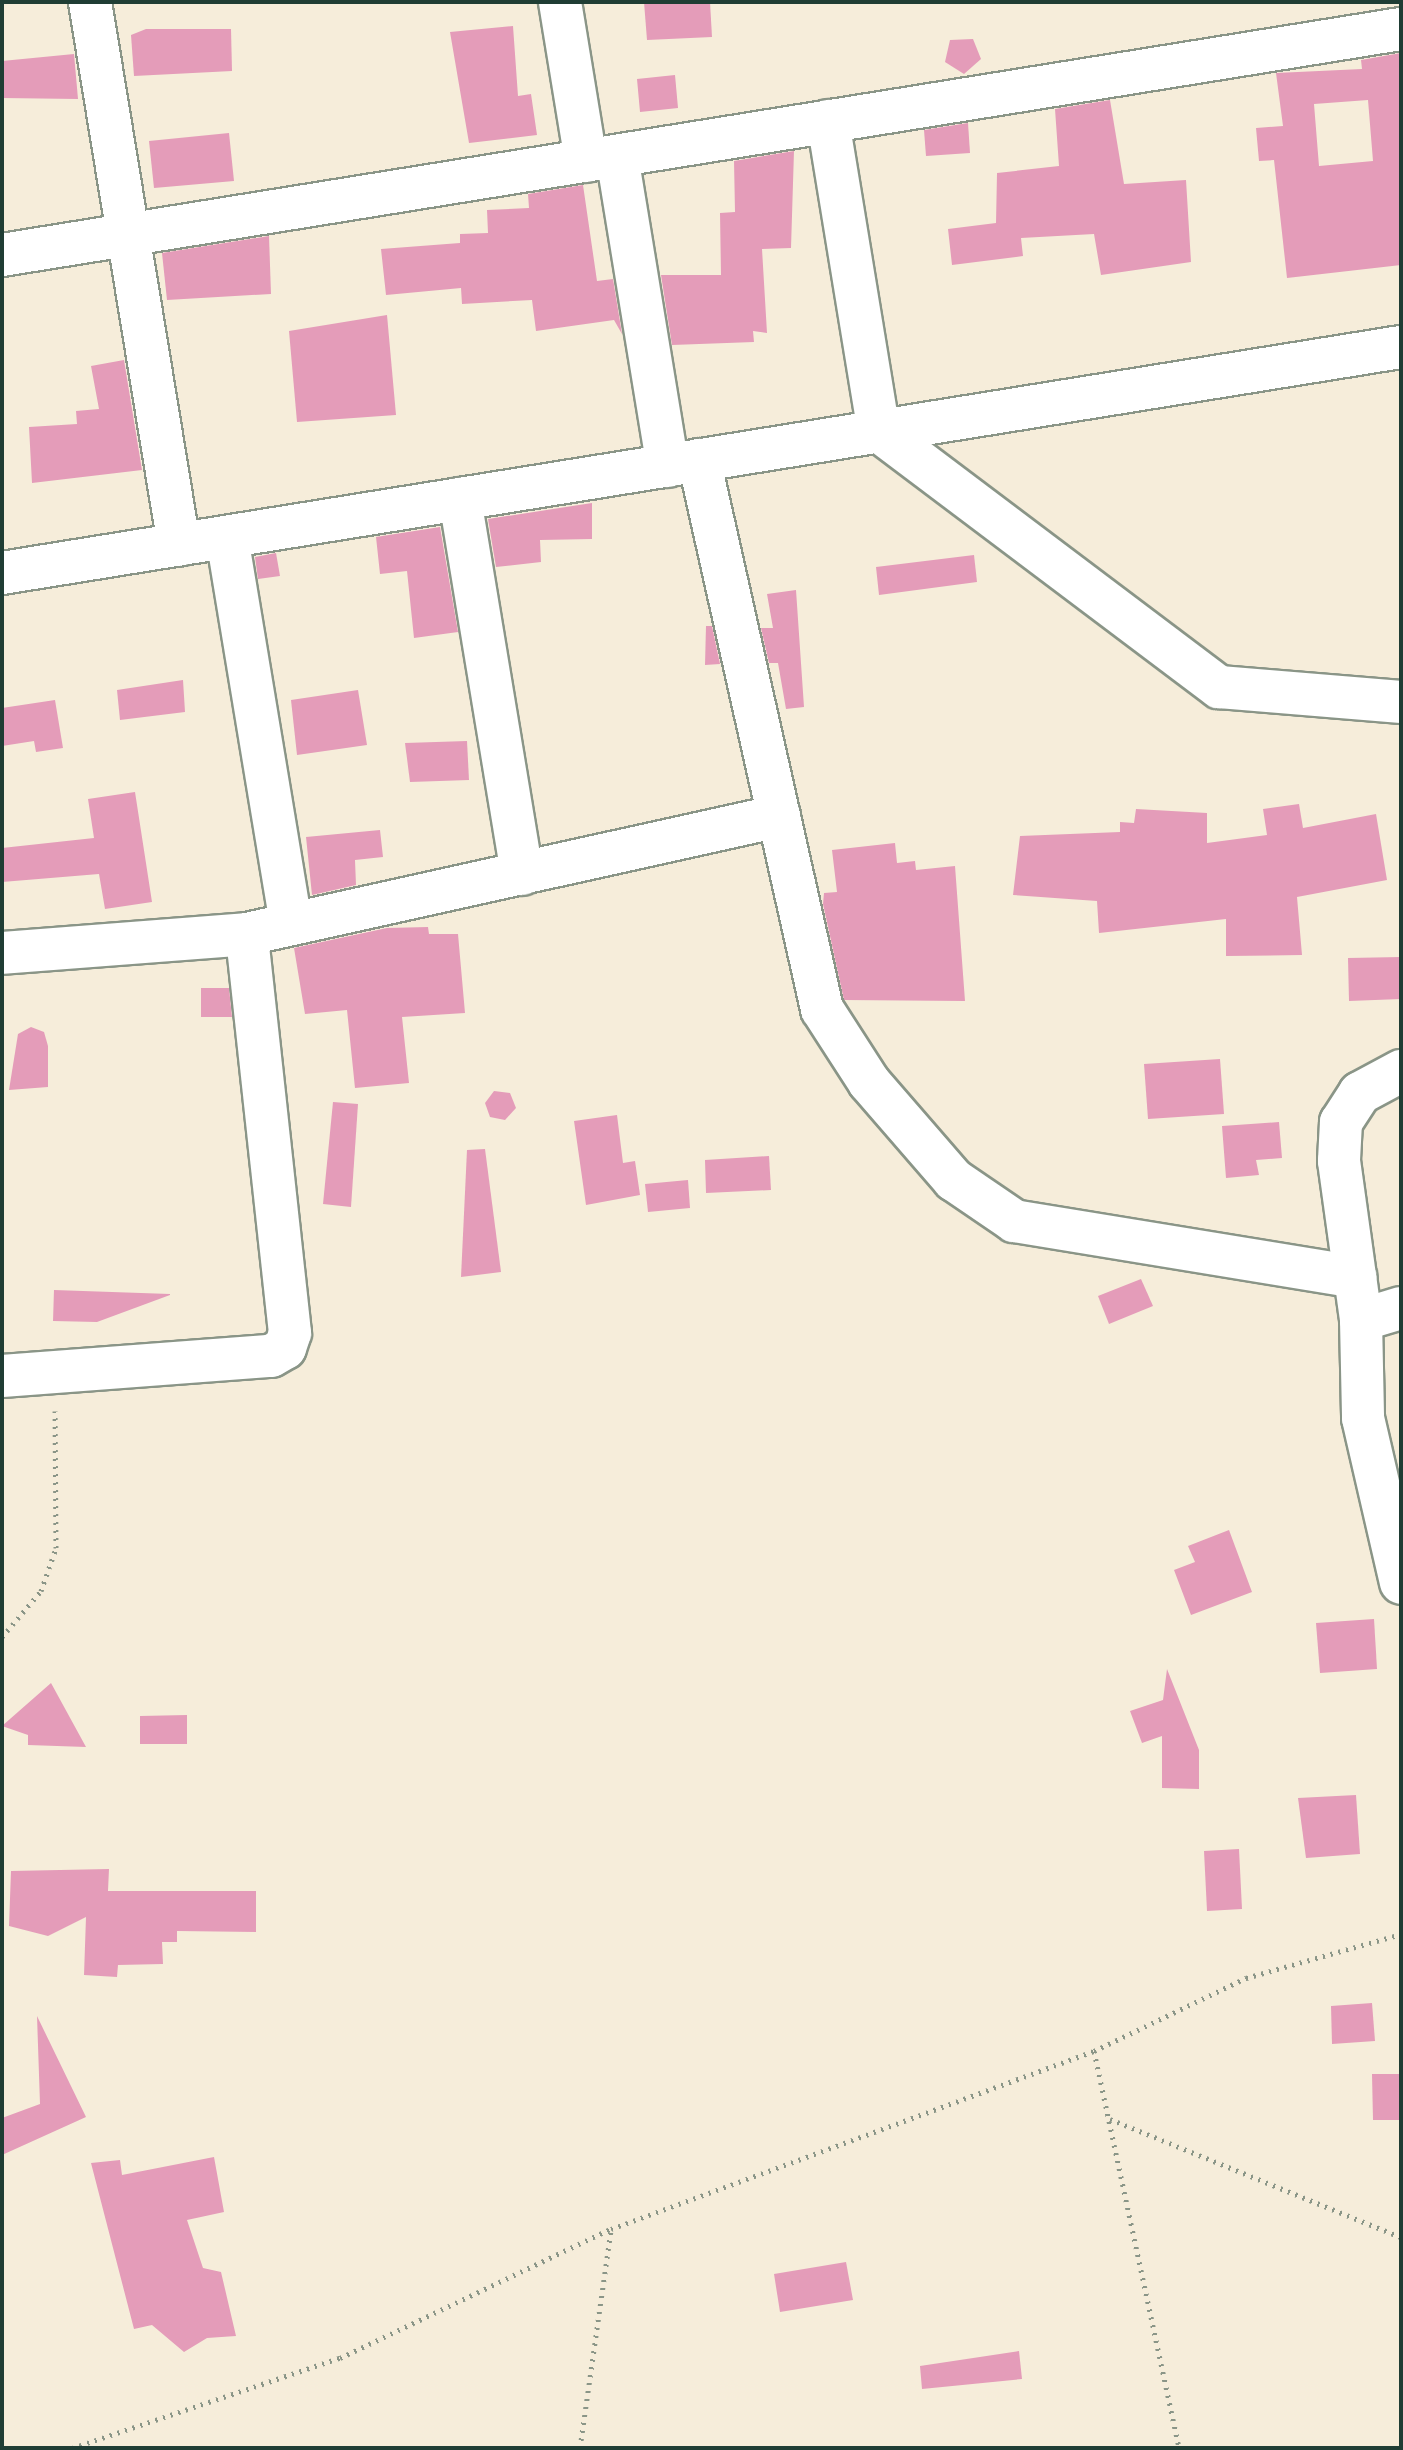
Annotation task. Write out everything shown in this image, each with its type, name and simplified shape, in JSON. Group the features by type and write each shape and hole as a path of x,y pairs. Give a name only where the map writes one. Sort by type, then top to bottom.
{"street":[{"path":"90,2 179,545"},
{"path":"560,2 779,816 822,1009 869,1082 954,1180 1014,1221 1355,1277"},
{"path":"2,255 1401,29"},
{"path":"828,121 879,431 1219,687 1401,702"},
{"path":"2,573 1401,347"},
{"path":"460,499 522,874"},
{"path":"227,537 291,924"},
{"path":"2,953 247,934 779,816"},
{"path":"2,1376 271,1356 285,1348 290,1333 247,934"},
{"path":"1401,1071 1360,1093 1341,1122 1361,1320 1363,1418 1401,1583"},
{"path":"1361,1320 1401,1308"}],"path":[{"path":"2,1637 41,1591 56,1548 54,1372"},
{"path":"72,2448 340,2358 611,2229 1094,2051 1246,1978 1401,1934"},
{"path":"1094,2051 1179,2448"},
{"path":"1109,2119 1401,2237"},
{"path":"580,2448 611,2229"}],"building":[{"path":"644,2 710,2 712,37 647,40"},
{"path":"513,26 518,96 531,94 537,135 469,143 450,32"},
{"path":"146,29 231,29 232,71 134,76 131,35"},
{"path":"973,39 981,59 964,74 945,62 950,40"},
{"path":"1401,53 1401,265 1287,278 1274,160 1259,161 1256,128 1283,126 1276,73 1362,69 1361,60","holes":["1368,100 1373,161 1319,166 1314,104"]},
{"path":"74,54 78,99 2,98 2,61"},
{"path":"675,75 678,108 640,112 637,79"},
{"path":"1110,100 1124,184 1186,180 1191,262 1101,275 1094,234 1021,238 1023,256 952,265 948,229 996,223 997,173 1059,166 1055,109"},
{"path":"968,123 970,153 926,156 924,130"},
{"path":"229,133 234,181 154,188 149,141"},
{"path":"794,151 791,248 762,249 767,333 753,331 754,342 672,345 661,275 721,275 720,213 735,212 734,161"},
{"path":"583,185 597,281 613,279 622,334 614,320 536,331 532,300 462,304 461,288 386,295 381,249 460,243 460,234 488,233 487,210 529,208 528,194"},
{"path":"269,236 271,294 167,300 162,253"},
{"path":"387,315 396,415 297,422 289,331"},
{"path":"124,360 142,470 32,483 29,427 77,424 76,411 99,409 91,366"},
{"path":"592,503 592,539 540,540 541,562 496,567 488,519"},
{"path":"440,527 458,632 414,638 407,571 380,574 376,537"},
{"path":"276,553 280,576 258,579 255,557"},
{"path":"974,555 977,582 879,595 876,567"},
{"path":"796,590 804,707 786,709 778,663 769,663 761,628 773,628 767,594"},
{"path":"706,626 712,626 720,664 705,665"},
{"path":"183,680 185,712 120,720 117,690"},
{"path":"358,690 367,745 297,755 291,700"},
{"path":"55,700 63,748 36,752 34,741 2,746 2,708"},
{"path":"467,741 469,780 410,782 405,743"},
{"path":"135,792 152,902 105,909 99,874 2,882 2,848 94,838 88,799"},
{"path":"1299,804 1303,828 1376,814 1387,880 1297,897 1302,955 1226,956 1226,919 1099,933 1097,901 1013,895 1020,836 1120,832 1120,822 1134,823 1136,809 1207,813 1207,843 1267,835 1263,809"},
{"path":"380,830 383,857 355,860 356,885 312,895 306,837"},
{"path":"895,843 897,863 915,861 916,870 955,866 965,1001 844,1000 823,904 824,893 837,892 832,850"},
{"path":"428,927 429,934 458,934 465,1013 402,1017 409,1083 355,1088 347,1010 305,1014 294,948 387,928"},
{"path":"1401,957 1401,999 1349,1001 1348,958"},
{"path":"201,988 229,988 232,1017 201,1017"},
{"path":"31,1027 44,1032 48,1046 48,1087 9,1090 18,1034"},
{"path":"1220,1059 1224,1114 1148,1119 1144,1064"},
{"path":"494,1091 510,1093 516,1108 505,1120 490,1117 485,1103"},
{"path":"333,1102 358,1104 351,1207 323,1204"},
{"path":"617,1115 623,1163 635,1161 640,1195 586,1205 574,1121"},
{"path":"1279,1122 1282,1158 1256,1160 1259,1175 1226,1178 1222,1126"},
{"path":"485,1149 501,1272 461,1277 467,1150"},
{"path":"769,1156 771,1190 706,1193 705,1160"},
{"path":"688,1180 690,1208 648,1212 645,1184"},
{"path":"1141,1279 1153,1306 1109,1324 1098,1296"},
{"path":"54,1290 170,1295 97,1322 53,1321"},
{"path":"1229,1530 1252,1592 1191,1615 1174,1570 1195,1562 1188,1546"},
{"path":"1374,1619 1377,1669 1320,1673 1316,1623"},
{"path":"1167,1669 1199,1750 1199,1789 1162,1788 1162,1736 1142,1743 1130,1711 1163,1700"},
{"path":"51,1683 86,1747 28,1745 28,1735 2,1726"},
{"path":"187,1715 187,1744 140,1744 140,1716"},
{"path":"1356,1795 1360,1854 1306,1858 1298,1798"},
{"path":"1239,1849 1242,1909 1207,1911 1204,1851"},
{"path":"109,1869 108,1891 256,1891 256,1932 177,1931 177,1942 162,1942 163,1964 118,1965 117,1977 84,1975 86,1917 48,1936 9,1926 11,1871"},
{"path":"1372,2003 1375,2041 1332,2044 1331,2006"},
{"path":"37,2016 86,2117 2,2155 2,2118 40,2104"},
{"path":"1372,2074 1401,2074 1401,2120 1373,2120"},
{"path":"214,2157 224,2212 187,2220 203,2268 221,2272 236,2336 207,2338 184,2352 152,2325 134,2329 91,2163 120,2160 122,2175"},
{"path":"846,2262 853,2300 780,2312 774,2274"},
{"path":"1019,2351 1022,2379 922,2389 920,2366"}]}
